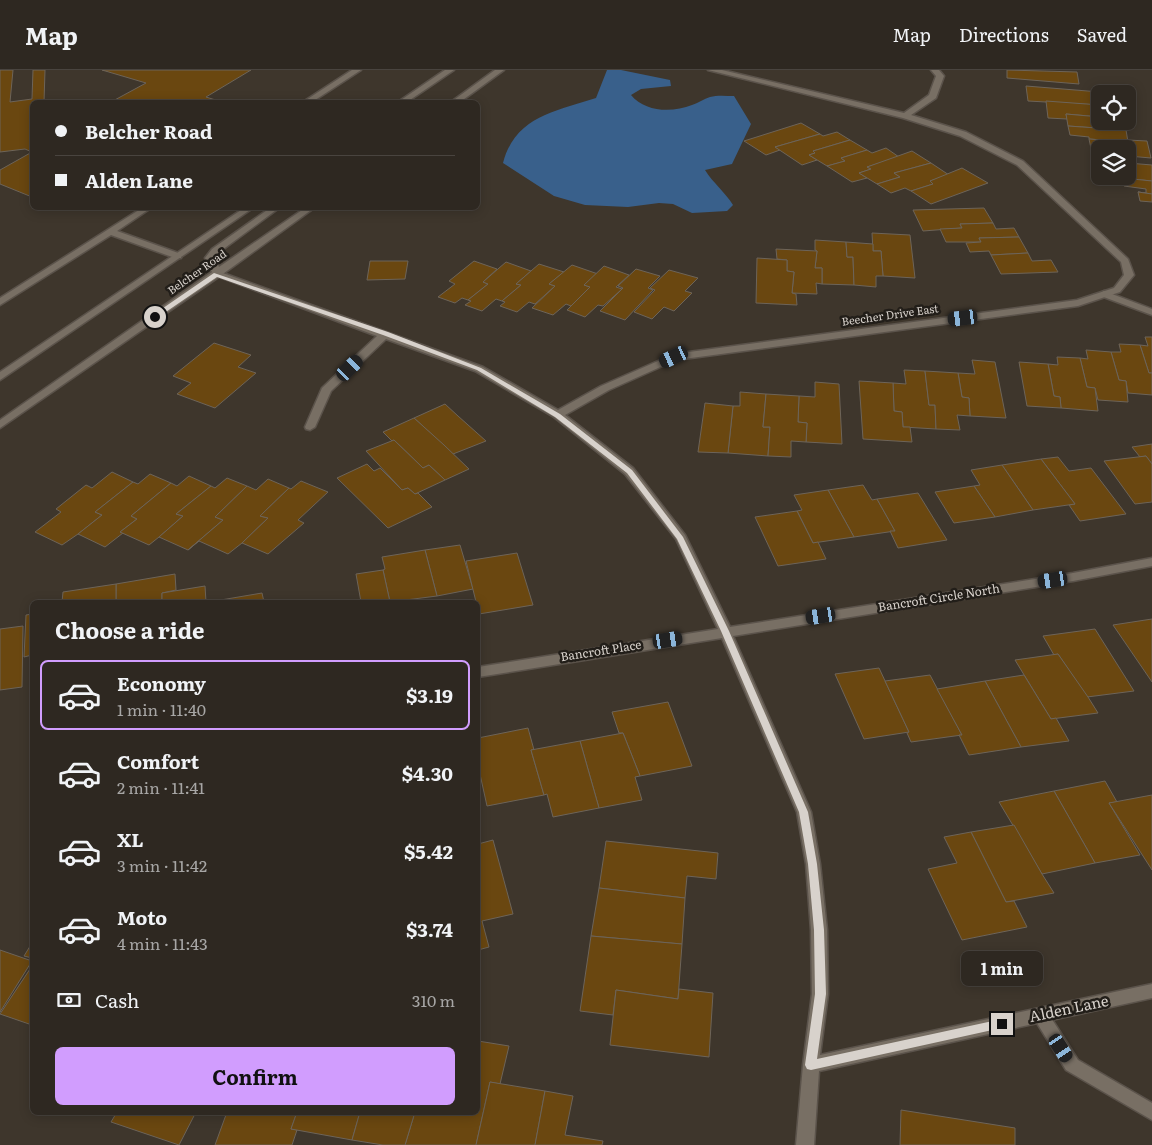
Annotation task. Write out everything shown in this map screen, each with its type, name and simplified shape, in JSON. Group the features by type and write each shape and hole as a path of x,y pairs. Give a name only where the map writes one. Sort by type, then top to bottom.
{"street":[{"path":"310,100 357,70"},
{"path":"405,100 450,70"},
{"path":"458,100 500,70"},
{"name":"Beecher Drive East","path":"558,415 605,388 674,357 1078,303 1118,290 1129,275 1125,261 1020,163 963,134 905,116 712,70"},
{"path":"905,116 933,96 940,76 935,70"},
{"path":"0,302 144,210"},
{"name":"Belcher Road","path":"0,377 246,210"},
{"path":"272,210 215,250 210,258 217,274 479,369 558,415 629,472 681,538 725,631 804,812 813,864 819,930 820,994 811,1065 805,1145"},
{"name":"Belcher Road","path":"0,425 307,210"},
{"path":"110,232 178,256"},
{"path":"1104,294 1152,312"},
{"path":"310,427 326,390 385,334"},
{"name":"Bancroft Circle North","path":"725,631 1073,577 1152,562"},
{"name":"Bancroft Place","path":"480,672 725,631"},
{"name":"Alden Lane","path":"811,1065 1152,991"},
{"path":"1040,1015 1072,1065 1152,1112"}],"water":[{"path":"607,70 621,70 670,80 671,86 641,89 631,95 637,101 651,108 668,110 684,108 710,97 734,96 751,124 732,164 705,170 733,205 727,211 692,213 673,204 659,203 628,207 585,205 554,196 503,163 509,147 527,125 553,112 596,98"}],"building":[{"path":"0,70 13,70 10,102 32,99 33,70 45,70 44,100 30,100 30,151 25,149 0,152"},
{"path":"102,70 251,70 206,97 216,100 115,100 146,83"},
{"path":"1007,70 1077,72 1079,84 1007,78"},
{"path":"1026,86 1091,91 1091,104 1028,101"},
{"path":"1046,101 1091,104 1091,116 1066,114 1067,119 1048,118"},
{"path":"1066,114 1091,116 1091,128 1068,126"},
{"path":"801,123 820,134 775,147 780,150 766,155 744,141"},
{"path":"1068,126 1091,128 1091,130 1126,130 1128,140 1089,139 1089,137 1070,135"},
{"path":"837,132 850,140 813,151 815,153 809,155 817,160 802,165 775,147 820,134 823,136"},
{"path":"850,140 867,150 841,158 845,161 827,166 809,155 815,153 813,151"},
{"path":"1136,140 1147,141 1151,158 1136,157"},
{"path":"886,148 899,157 867,167 871,169 859,173 867,178 852,182 827,166 845,161 841,158 867,150 872,153"},
{"path":"912,151 931,163 894,173 900,177 877,184 859,173 871,169 867,167"},
{"path":"30,153 30,196 0,184 0,170"},
{"path":"931,163 949,175 930,181 933,184 911,191 905,188 891,193 877,184 900,177 894,173"},
{"path":"1136,164 1152,165 1152,181 1136,179"},
{"path":"962,168 988,183 931,204 911,191 933,184 930,181"},
{"path":"1136,179 1152,181 1152,194 1138,192 1146,193 1146,189 1124,186 1136,185"},
{"path":"1138,192 1152,194 1152,202 1140,201"},
{"path":"984,208 993,223 960,224 962,228 923,231 913,210"},
{"path":"993,223 996,229 1014,228 1019,237 979,238 981,242 946,242 940,229 962,228 960,224"},
{"path":"872,233 910,235 915,278 883,276 881,251 873,251"},
{"path":"1019,237 1028,253 991,255 989,251 970,252 966,243 981,242 979,238"},
{"path":"815,240 846,242 847,257 853,257 854,285 822,284 822,268 815,268 817,251 815,250"},
{"path":"846,242 873,244 873,251 881,251 883,276 876,276 876,287 854,285 853,257 847,257"},
{"path":"776,249 817,251 815,268 822,268 822,284 816,283 817,294 792,293 794,272 787,271 787,260 777,259"},
{"path":"1028,253 1032,261 1051,260 1058,272 1001,274 991,255"},
{"path":"757,258 787,260 787,271 794,272 792,293 796,294 797,305 756,303"},
{"path":"370,261 408,261 405,279 367,280"},
{"path":"474,261 497,269 483,282 488,284 468,300 462,298 455,303 438,297 455,284 449,281"},
{"path":"506,262 531,271 516,284 521,285 502,301 496,299 482,311 465,305 471,301 468,300 488,284 483,282"},
{"path":"539,264 564,272 549,284 555,286 535,304 529,302 517,312 500,306 505,302 502,301 521,285 516,284"},
{"path":"572,265 598,274 584,285 590,287 571,306 566,304 553,315 532,308 555,286 549,284"},
{"path":"604,266 629,275 616,287 622,289 603,306 598,305 585,317 567,310 590,287 584,285"},
{"path":"636,269 660,276 648,288 653,290 625,320 600,311 623,288 618,286"},
{"path":"669,270 698,278 685,291 692,293 674,311 664,307 652,319 634,312 655,290 650,288"},
{"path":"1145,337 1152,337 1152,373 1149,373 1140,345 1148,346"},
{"path":"214,343 251,355 238,367 256,373 215,408 177,394 191,383 173,376"},
{"path":"1119,344 1140,345 1149,373 1152,373 1152,395 1128,393 1126,381 1119,380 1111,352 1121,352"},
{"path":"1086,350 1111,352 1119,380 1126,381 1128,402 1098,400 1095,388 1087,387 1080,358 1088,359"},
{"path":"1057,357 1080,358 1087,387 1095,388 1098,411 1061,408 1060,397 1054,396 1048,364 1058,365"},
{"path":"972,360 995,362 1006,418 970,416 969,398 962,397 958,373 975,374"},
{"path":"1019,362 1048,364 1054,396 1060,397 1061,408 1027,406"},
{"path":"904,370 925,371 929,405 935,405 936,429 903,427 902,412 894,411 893,383 906,384"},
{"path":"925,371 958,373 962,397 969,398 970,416 957,415 960,430 936,429 935,405 929,405"},
{"path":"859,381 893,383 894,411 902,412 903,427 910,427 912,442 863,439"},
{"path":"815,382 839,384 842,444 806,442 807,423 798,422 799,396 815,397"},
{"path":"740,392 766,394 763,427 770,427 768,456 728,453 733,406 740,406"},
{"path":"766,394 799,396 798,422 807,423 806,442 791,441 791,457 768,456 770,427 763,427"},
{"path":"705,403 733,406 728,453 698,452"},
{"path":"445,404 486,441 453,454 414,418"},
{"path":"414,418 469,469 445,480 429,465 423,468 383,432"},
{"path":"394,440 423,468 429,465 445,480 415,494 408,488 402,490 366,451"},
{"path":"1152,444 1152,464 1146,456 1140,457 1132,447"},
{"path":"1146,456 1152,464 1152,502 1135,504 1104,461"},
{"path":"1058,457 1069,471 1091,468 1126,514 1080,521 1069,505 1075,504 1041,459"},
{"path":"1041,459 1075,504 1033,510 1002,465"},
{"path":"367,464 374,471 380,468 402,490 408,488 415,494 418,493 432,507 388,528 337,478"},
{"path":"1002,465 1033,510 995,517 974,486 980,485 971,470"},
{"path":"112,472 133,482 95,512 102,515 78,534 62,545 35,532 61,512 56,509 86,485 92,488"},
{"path":"150,474 171,483 131,516 137,519 120,532 123,533 105,547 78,534 102,515 95,512 133,482 138,484"},
{"path":"189,476 211,486 176,514 183,516 159,537 149,545 120,532 137,519 131,516 171,483 177,486"},
{"path":"227,478 247,486 215,517 223,520 188,550 159,537 183,516 176,514 211,486 215,488"},
{"path":"268,479 289,488 260,516 268,518 242,543 228,554 199,541 188,550 223,520 215,517 247,486 256,490"},
{"path":"301,481 328,492 298,520 304,523 268,554 242,543 268,518 260,516 289,488 291,489"},
{"path":"863,485 872,500 877,499 895,531 854,537 828,490"},
{"path":"974,486 995,517 954,523 935,492"},
{"path":"828,490 854,537 813,543 797,511 802,510 794,495"},
{"path":"918,493 947,540 898,548 890,531 895,531 877,499"},
{"path":"797,511 813,543 818,542 826,559 778,566 755,517"},
{"path":"460,545 473,589 437,596 425,550"},
{"path":"425,550 437,596 390,600 382,557"},
{"path":"517,553 533,605 480,614 480,600 476,600 466,561"},
{"path":"383,570 390,600 361,600 356,574"},
{"path":"175,574 176,590 162,593 162,600 116,600 116,584"},
{"path":"116,584 116,600 62,600 63,592"},
{"path":"205,586 206,600 162,600 162,593"},
{"path":"262,593 264,600 221,600"},
{"path":"30,614 30,656 24,657 26,615"},
{"path":"1152,619 1152,682 1113,625"},
{"path":"23,626 22,687 0,690 0,629"},
{"path":"1095,629 1134,691 1087,697 1058,654 1054,655 1043,636"},
{"path":"1058,654 1098,713 1051,719 1015,660"},
{"path":"879,668 909,732 864,739 835,674"},
{"path":"930,675 962,735 911,742 907,733 909,732 885,681"},
{"path":"1024,675 1051,719 1056,718 1069,741 1021,747 985,681"},
{"path":"985,681 1021,747 969,755 959,735 962,735 937,689"},
{"path":"668,702 692,766 640,776 623,733 619,733 612,712"},
{"path":"528,728 534,750 531,750 544,795 487,806 480,774 480,738"},
{"path":"623,733 640,776 635,777 642,800 599,808 580,741"},
{"path":"580,741 599,808 553,817 547,794 544,795 531,750"},
{"path":"1105,781 1117,802 1109,803 1140,855 1095,863 1054,791"},
{"path":"1054,791 1095,863 1042,874 999,802"},
{"path":"1152,795 1152,870 1109,803"},
{"path":"1014,825 1054,893 1006,902 971,832"},
{"path":"971,832 1006,902 1014,901 1027,927 962,940 928,869 957,863 944,837"},
{"path":"493,840 513,914 482,921 489,947 480,949 480,843"},
{"path":"606,841 718,853 716,879 687,876 685,898 599,888"},
{"path":"599,888 685,898 682,944 591,936"},
{"path":"591,936 682,944 678,999 616,990 613,1015 580,1011"},
{"path":"30,946 30,958 24,956"},
{"path":"0,950 30,960 30,964 0,1012"},
{"path":"30,969 30,1024 0,1014"},
{"path":"679,989 713,993 709,1057 610,1045 616,990 678,999"},
{"path":"480,1041 509,1046 500,1084 490,1082 476,1145 405,1145 414,1115 480,1115"},
{"path":"490,1082 545,1091 535,1145 476,1145"},
{"path":"545,1091 573,1096 565,1135 603,1141 602,1145 535,1145"},
{"path":"901,1110 1015,1128 1015,1145 900,1145"},
{"path":"115,1115 194,1115 179,1145 111,1122"},
{"path":"226,1115 296,1115 291,1129 297,1130 292,1145 215,1145"},
{"path":"296,1115 359,1115 352,1140 291,1129"},
{"path":"359,1115 414,1115 405,1145 383,1145 352,1140"}],"route":[{"path":"155,317 217,274 479,369 558,415 629,472 681,538 725,631 804,812 813,864 819,930 820,994 811,1065 1002,1024"}]}
